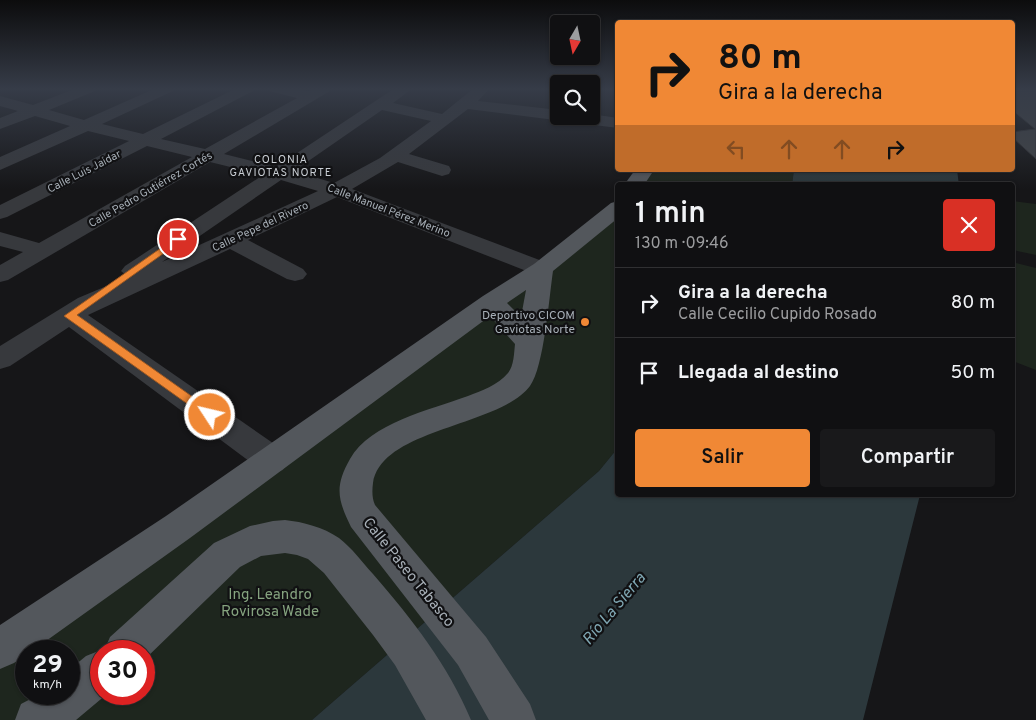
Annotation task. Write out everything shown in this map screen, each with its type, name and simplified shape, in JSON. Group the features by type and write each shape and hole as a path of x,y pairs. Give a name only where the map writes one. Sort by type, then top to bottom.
{"main road":[{"path":"0,649 178,527 492,302 542,269 615,209"},
{"name":"Calle Paseo Tabasco","path":"514,720 472,651 375,533 357,504 355,492 358,475 367,458 379,446 397,435 498,396 510,389 519,380 525,366 542,269"},
{"path":"492,302 529,342"},
{"path":"136,640 215,565 243,545 261,538 277,536 298,538 322,547 339,562 402,640 449,720"},
{"path":"37,720 52,712 90,680"}],"street":[{"name":"Calle Manuel Pérez Merino","path":"73,122 279,173 336,190 542,269"},
{"path":"0,164 93,122"},
{"name":"Calle Luis Jaidar","path":"0,213 181,122"},
{"name":"Calle Pedro Gutiérrez Cortés","path":"0,275 267,122"},
{"path":"272,460 78,310 178,239 355,122"},
{"name":"Calle Pepe del Rivero","path":"0,359 78,310 336,190 397,156 442,122"},
{"path":"397,156 442,170"},
{"path":"0,240 42,251"},
{"path":"231,240 295,274"}],"green space":[{"path":"642,172 794,172 792,182 635,182"},
{"path":"1015,201 1036,204 1036,255 1015,250"},
{"name":"Ing. Leandro Rovirosa Wade","path":"615,208 615,451 599,471 312,720 0,720 0,649"},
{"path":"1015,263 1036,268 1036,370 1015,362"}],"water":[{"path":"794,172 957,172 959,182 792,182"},
{"name":"Río La Sierra","path":"615,451 615,497 919,497 863,720 312,720 599,471"}],"building":[{"path":"1026,122 1036,122 1036,159 1015,140 1015,132 1035,129"}],"place":[{"name":"Deportivo CICOM Gaviotas Norte","path":"585,322"}],"district":[{"name":"COLONIA GAVIOTAS NORTE","path":"281,165"}],"route":[{"path":"178,239 70,316 210,415"}]}
